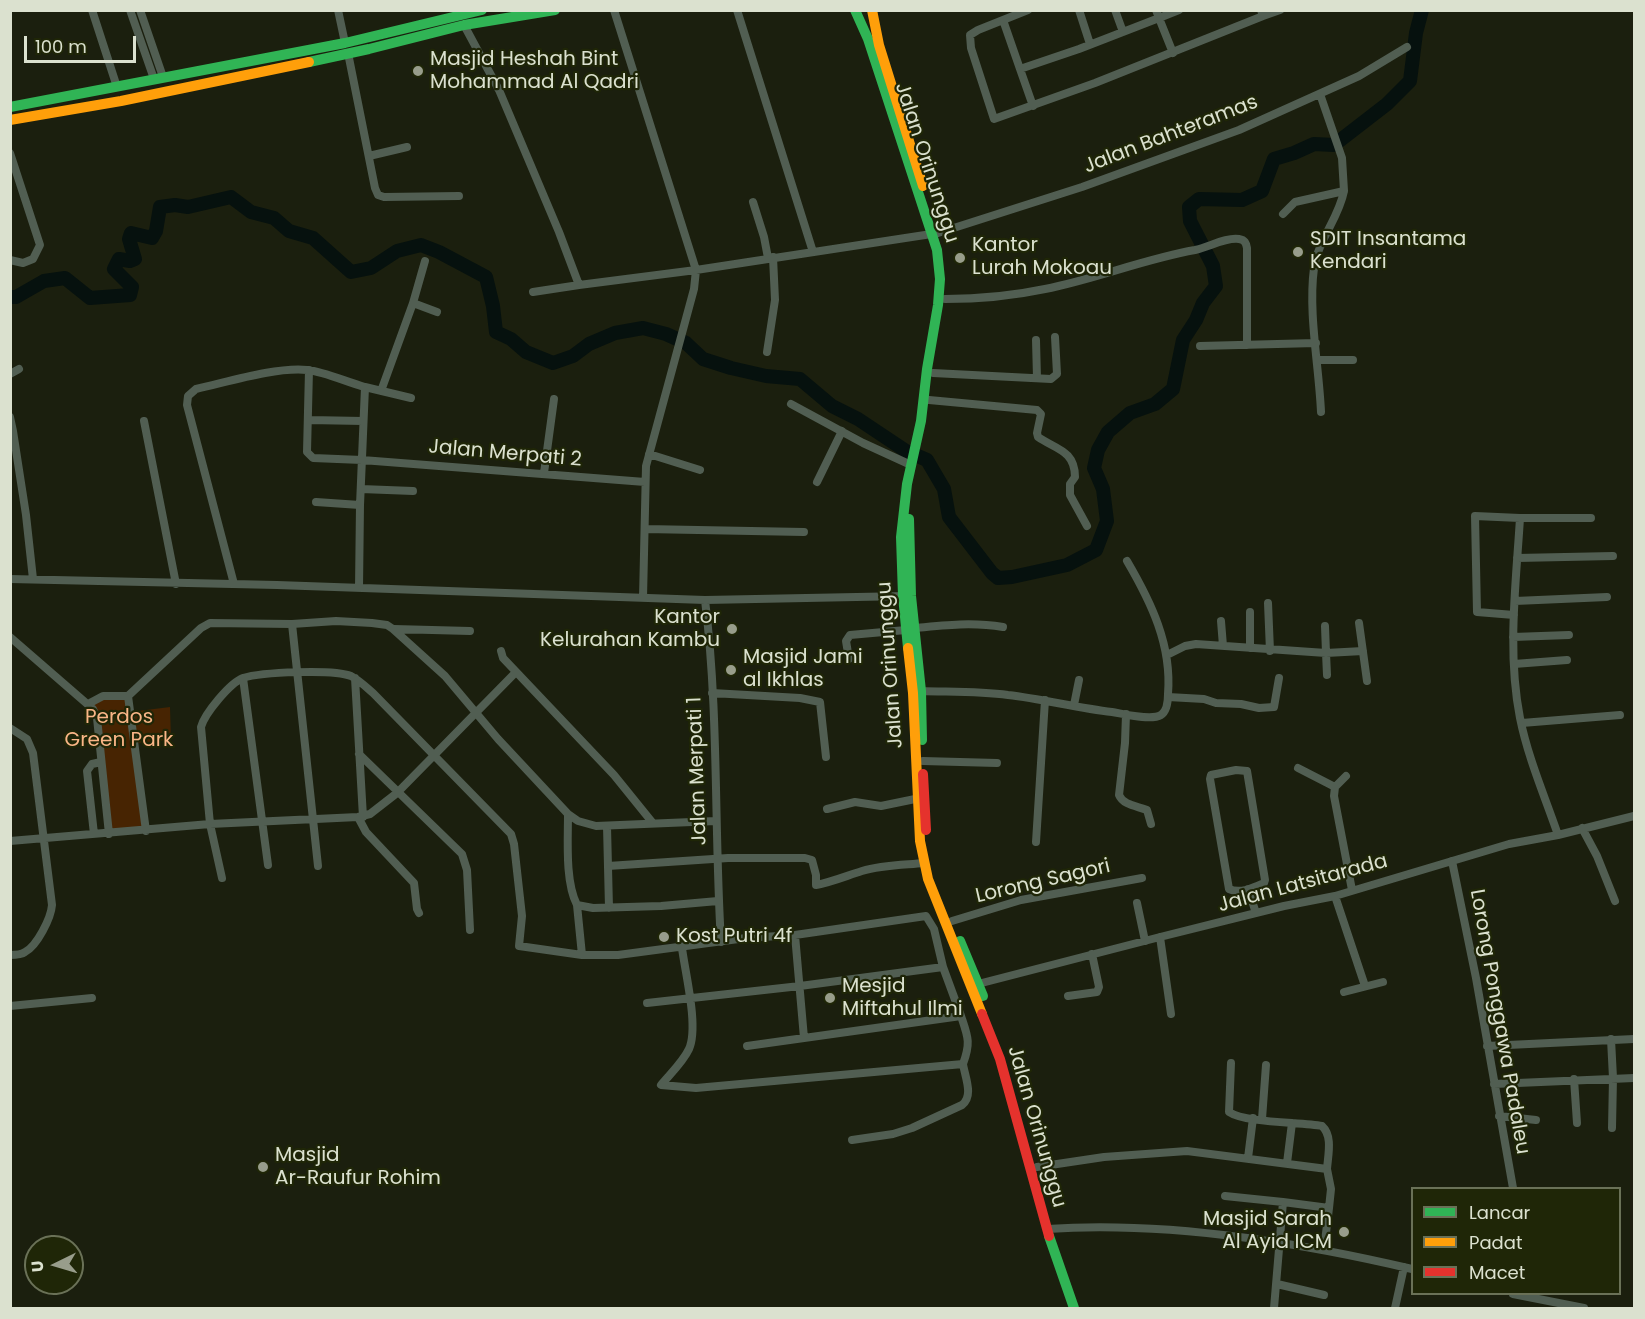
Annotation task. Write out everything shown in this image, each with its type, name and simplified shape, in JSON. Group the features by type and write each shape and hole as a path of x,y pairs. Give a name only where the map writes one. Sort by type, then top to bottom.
{"main road":[{"path":"346,48 457,13 482,10"},
{"path":"10,120 121,101 346,48 555,10"},
{"name":"Jalan Orinunggu","path":"855,10 868,39 945,263 945,299 929,400 920,442 913,461 907,596 921,691 923,761 920,841 924,863 975,985"},
{"name":"Jalan Orinunggu","path":"872,10 879,45 935,234 937,250 940,279 920,442"},
{"path":"10,107 159,78 294,59"},
{"name":"Jalan Orinunggu","path":"911,629 921,798 928,854 935,882 975,985 1037,1167 1050,1229 1081,1308"},
{"name":"Jalan Orinunggu","path":"1012,1095 1074,1308"}],"street":[{"path":"92,10 117,87"},
{"path":"130,10 159,78"},
{"path":"140,10 159,78"},
{"path":"338,10 376,192 381,196 459,196"},
{"path":"614,10 696,270 694,290 649,454 645,482 643,598"},
{"path":"738,10 813,252"},
{"path":"1028,10 971,33 969,38 994,119 1173,53 1262,13 1280,10"},
{"path":"1079,10 1090,44"},
{"path":"1115,10 1123,32"},
{"path":"1020,69 1123,32 1157,14 1179,10"},
{"path":"1157,14 1173,53"},
{"path":"1003,20 1033,106"},
{"path":"464,25 499,90 579,285"},
{"name":"Jalan Bahteramas","path":"533,292 935,234 1161,159 1239,130 1359,76 1407,47"},
{"path":"1320,94 1337,142 1344,171 1341,205 1318,252 1314,267 1313,286 1321,412"},
{"path":"369,156 407,147"},
{"path":"10,153 40,240 38,251 33,259 23,263 10,260"},
{"path":"1283,214 1295,202 1344,191"},
{"path":"753,202 770,257 775,300 767,352"},
{"path":"945,299 993,298 1046,289 1171,254 1242,239 1246,245 1246,345"},
{"path":"381,391 413,303 425,261"},
{"path":"413,303 437,312"},
{"path":"933,373 1051,379 1057,374 1055,338"},
{"path":"1036,340 1037,378"},
{"path":"1200,346 1316,343"},
{"path":"1317,360 1353,360"},
{"path":"10,374 19,369"},
{"path":"234,584 187,405 188,396 196,389 277,372 309,370 411,398"},
{"path":"309,370 309,420 363,421"},
{"path":"359,588 365,387"},
{"path":"544,473 554,399"},
{"path":"929,400 1037,410 1041,414 1038,437 1062,449 1074,466 1075,477 1070,484 1070,495 1087,526"},
{"path":"791,404 842,431 913,461"},
{"path":"10,417 26,515 33,579"},
{"name":"Jalan Merpati 2","path":"309,420 307,452 309,457 645,482"},
{"path":"144,421 176,584"},
{"path":"817,482 842,431"},
{"path":"649,454 700,470"},
{"path":"361,489 413,491"},
{"path":"316,502 360,505"},
{"path":"1514,615 1478,612 1475,516 1591,518"},
{"path":"1520,518 1514,615 1514,664 1522,723 1558,835"},
{"path":"645,529 804,532"},
{"path":"1517,558 1613,556"},
{"path":"921,691 1005,695 1126,714 1150,717 1161,715 1165,711 1168,697 1167,655 1162,633 1127,561"},
{"path":"10,579 705,600 907,596"},
{"path":"1515,601 1607,597"},
{"name":"Jalan Merpati 1","path":"705,600 716,771 718,902 721,942"},
{"path":"1268,603 1270,651"},
{"path":"1250,612 1250,648"},
{"path":"88,704 111,694 128,696 201,628 210,623 292,624 336,621 387,625 445,676 474,712 578,821 607,826 652,822 716,821"},
{"path":"1221,621 1222,646"},
{"path":"849,659 846,640 850,635 980,623 1003,627"},
{"path":"1359,623 1367,681"},
{"path":"292,624 318,866"},
{"path":"1325,626 1327,675"},
{"path":"393,629 470,631"},
{"path":"1514,637 1569,635"},
{"path":"10,637 93,709 97,718 109,834"},
{"path":"1167,655 1190,645 1326,653 1363,651"},
{"path":"501,651 503,658 614,775 652,822"},
{"path":"1514,664 1567,660"},
{"path":"10,841 210,824 361,817 377,809 397,792 516,672"},
{"path":"222,878 210,824 201,727 203,720 223,695 243,678 297,673 336,673 355,678 373,693 511,834 517,865 522,916 519,946 582,955 618,955 795,935 922,916 929,918 944,910"},
{"path":"243,678 268,865"},
{"path":"355,678 361,817 366,832 414,883 419,913"},
{"path":"1168,697 1204,699 1216,703 1241,704 1259,708 1274,707 1279,678"},
{"path":"1074,705 1078,680"},
{"path":"712,693 800,698 820,702 826,757"},
{"path":"128,696 146,831"},
{"path":"1036,842 1045,700"},
{"path":"1126,714 1119,795 1122,800 1147,810 1150,824"},
{"path":"1522,723 1620,714"},
{"path":"10,728 27,739 33,753 52,894 52,911 31,948 10,956"},
{"path":"359,754 465,859 470,930"},
{"path":"923,761 997,762"},
{"path":"94,834 87,771 92,764 101,762"},
{"path":"1298,768 1335,787"},
{"path":"1247,771 1264,879 1264,883 1248,889 1234,891 1229,889 1210,779 1215,773 1247,771"},
{"path":"1346,776 1335,787 1336,807 1352,890"},
{"path":"827,809 855,802 881,806 921,798"},
{"path":"568,813 570,870 573,895 577,905 582,955"},
{"name":"Jalan Latsitarada","path":"975,985 1160,937 1335,896 1509,844 1558,835 1635,816"},
{"path":"607,826 609,908"},
{"path":"1582,828 1597,856 1615,901"},
{"path":"608,866 769,857 810,859 814,864 816,885 885,866 924,863"},
{"name":"Lorong Ponggawa Padaleu","path":"1452,861 1513,1187"},
{"name":"Lorong Sagori","path":"952,921 1022,900 1142,878"},
{"path":"1248,889 1256,914"},
{"path":"1335,896 1365,986"},
{"path":"577,905 609,908 718,902"},
{"path":"1137,903 1145,941"},
{"path":"852,1140 903,1131 962,1105 969,1094 963,1064 970,1045 929,918"},
{"path":"795,935 804,1038"},
{"path":"1160,937 1171,1014"},
{"path":"682,948 690,999 692,1027 690,1046 685,1057 661,1085 696,1088 963,1064"},
{"path":"1068,996 1097,992 1099,987 1092,954"},
{"path":"647,1003 943,967"},
{"path":"1344,992 1383,981"},
{"path":"10,1005 92,998"},
{"path":"747,1046 961,1016"},
{"path":"1611,1039 1612,1128"},
{"path":"1487,1046 1635,1039"},
{"path":"1231,1063 1229,1112 1258,1119 1316,1125 1326,1129 1329,1140 1327,1169 1331,1189 1324,1250"},
{"path":"1248,1158 1258,1119 1266,1065"},
{"path":"1494,1084 1635,1078"},
{"path":"1574,1079 1577,1123"},
{"path":"1499,1116 1536,1120"},
{"path":"1287,1163 1292,1123"},
{"path":"1037,1167 1104,1157 1194,1151 1327,1169"},
{"path":"1225,1196 1329,1208"},
{"path":"1274,1308 1283,1203"},
{"path":"1050,1229 1126,1228 1176,1231 1324,1250 1408,1268 1395,1308"},
{"path":"1277,1284 1324,1294"},
{"path":"1523,1295 1584,1308"}],"green space":[{"name":"Perdos Green Park","path":"103,696 128,696 130,712 170,707 171,740 135,743 146,831 109,833 92,703"}],"waterway":[{"path":"1012,577 1067,565 1096,550 1107,521 1103,489 1094,468 1098,450 1108,432 1130,413 1155,404 1173,389 1183,340 1196,320 1203,303 1216,286 1213,266 1190,221 1189,207 1199,199 1242,200 1262,191 1274,159 1314,144 1334,145 1387,104 1410,81 1416,33 1422,10"},
{"path":"10,297 16,297 44,281 65,278 90,298 130,295 132,287 114,269 119,259 130,261 135,259 129,239 131,233 152,238 156,231 160,207 175,205 188,207 231,197 251,212 274,218 289,231 313,238 351,272 371,268 397,251 421,245 486,277 496,332 511,339 526,352 553,363 573,356 589,344 615,333 643,328 666,334 686,343 703,359 766,376 800,379 832,406 858,419 906,451 927,460 944,489 949,517 992,573 998,578 1012,577"}],"traffic: fast":[{"path":"10,107 345,43 482,10"},
{"path":"309,62 464,25 555,10"},
{"path":"855,10 868,39 937,250 940,279 921,421 907,484 901,537 908,648"},
{"path":"909,519 911,596 921,691 922,740"},
{"path":"960,941 983,996"},
{"path":"1049,1236 1074,1308"}],"traffic: slow":[{"path":"872,10 879,45 923,186"},
{"path":"10,120 121,101 309,62"},
{"path":"908,648 913,693 920,841 928,879 982,1014"}],"traffic: jam":[{"path":"923,774 926,830"},
{"path":"982,1014 1000,1059 1049,1236"}],"place":[{"name":"Masjid Heshah Bint Mohammad Al Qadri","path":"418,71"},
{"name":"SDIT Insantama Kendari","path":"1298,252"},
{"name":"Kantor Lurah Mokoau","path":"960,258"},
{"name":"Kantor Kelurahan Kambu","path":"732,629"},
{"name":"Masjid Jami al Ikhlas","path":"731,670"},
{"name":"Kost Putri 4f","path":"664,937"},
{"name":"Mesjid Miftahul Ilmi","path":"830,998"},
{"name":"Masjid Ar-Raufur Rohim","path":"263,1167"},
{"name":"Masjid Sarah Al Ayid ICM","path":"1344,1232"}]}
